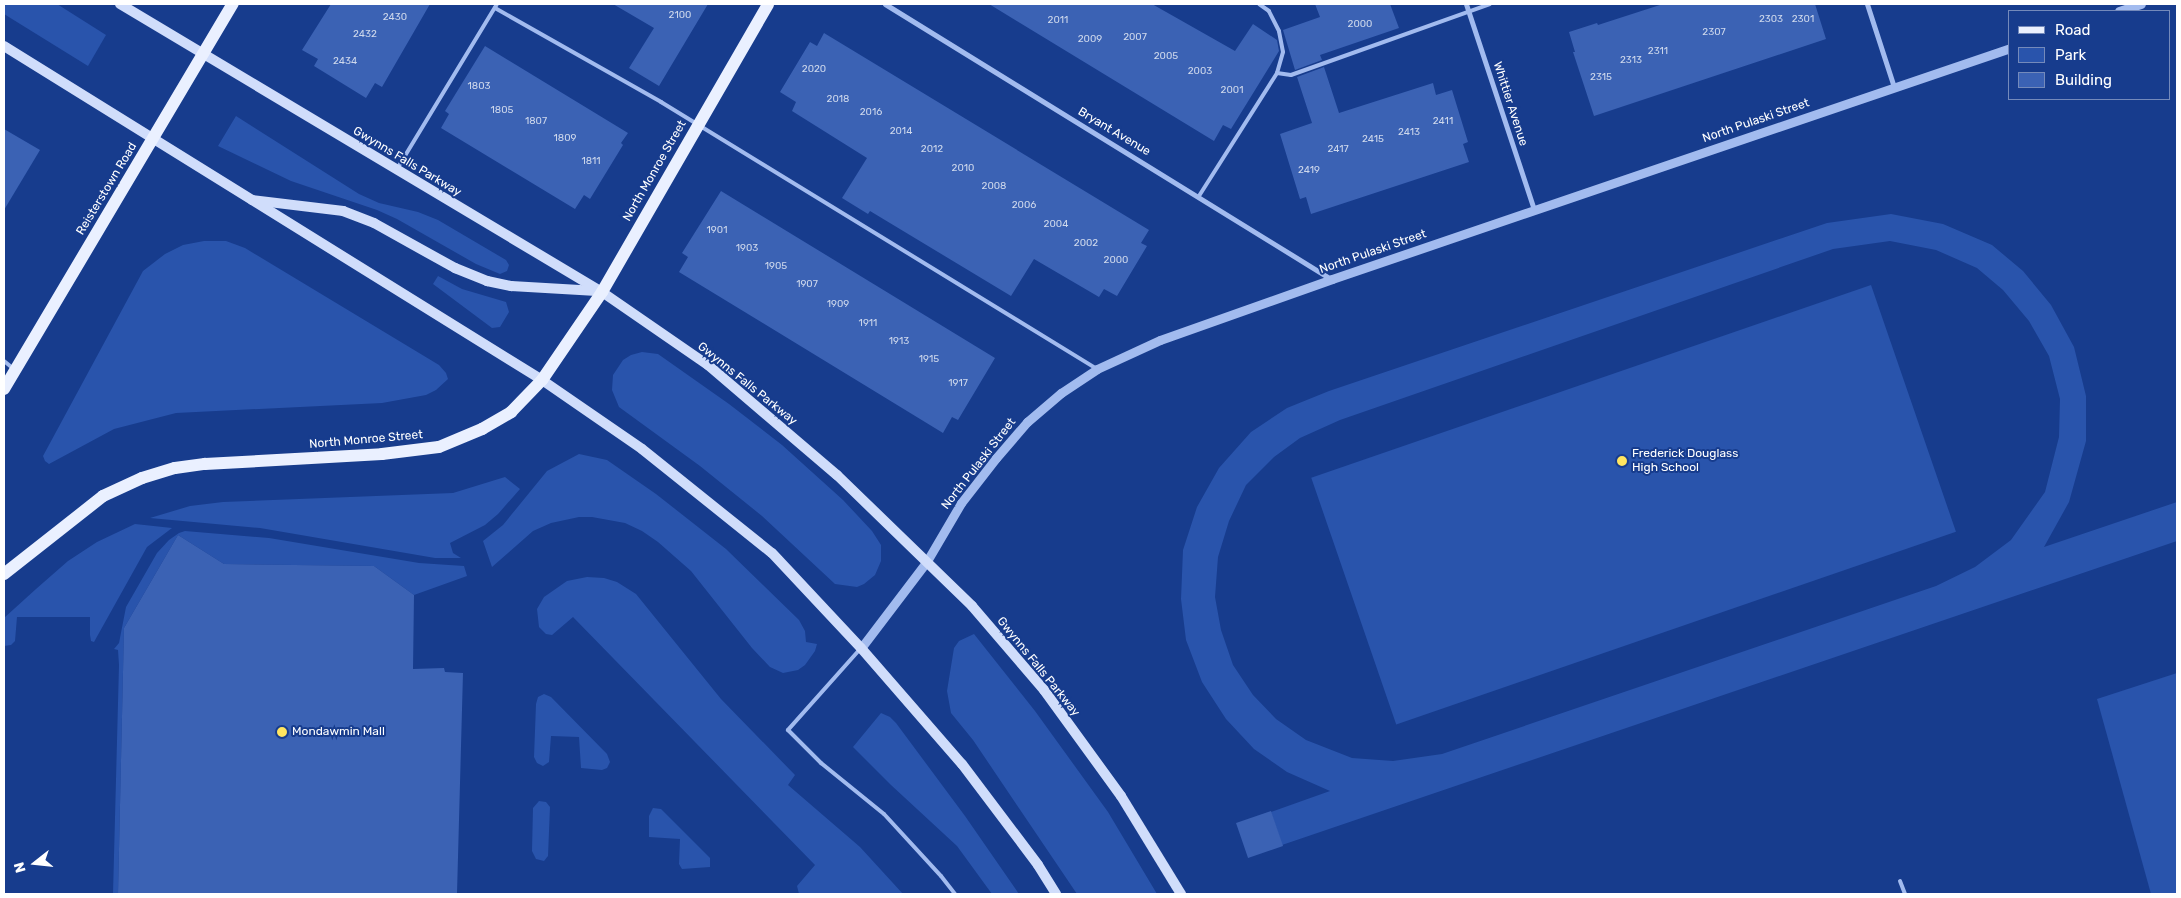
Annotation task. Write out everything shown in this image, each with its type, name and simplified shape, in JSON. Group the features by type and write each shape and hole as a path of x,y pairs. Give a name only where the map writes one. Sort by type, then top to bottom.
{"main road":[{"name":"Gwynns Falls Parkway","path":"120,4 396,171 602,292 708,365 837,475 927,560 972,606 1044,690 1121,796 1181,894"},
{"name":"Reisterstown Road","path":"4,389 233,4"},
{"name":"North Monroe Street","path":"4,574 103,496 142,478 175,468 205,464 382,454 439,447 482,429 511,412 542,380 602,292 768,4"},
{"path":"4,46 542,380 642,449 772,553 861,648 962,764 1038,866 1056,894"},
{"path":"249,199 342,211 374,223 455,268 487,281 511,286 602,292"}],"street":[{"name":"Bryant Avenue","path":"885,4 1332,279"},
{"name":"Whittier Avenue","path":"1466,4 1534,210"},
{"path":"1867,4 1894,87"},
{"path":"2122,10 2141,4"},
{"name":"North Pulaski Street","path":"861,648 927,560 961,503 1027,422 1061,393 1097,369 1160,340 1332,279 2008,49"}],"lane":[{"path":"1199,196 1277,73 1283,52 1278,31 1269,11 1259,4"},
{"path":"1277,73 1290,75 1490,4"},
{"path":"396,171 496,6 698,125 1097,369"},
{"path":"4,361 15,370"},
{"path":"861,648 788,730 821,763 884,814 955,894"},
{"path":"1900,881 1905,894"}],"green space":[{"path":"4,4 57,4 106,35 88,66 4,14"},
{"path":"236,116 359,194 379,203 418,212 438,220 506,260 509,265 507,271 500,274 476,264 397,219 377,210 291,181 218,146"},
{"path":"1891,214 1943,224 1992,245 2023,271 2051,305 2074,347 2086,396 2086,441 2069,502 2044,547 2177,502 2177,541 1282,845 1271,812 1330,791 1287,772 1254,749 1226,719 1202,682 1186,640 1181,599 1183,550 1197,507 1219,468 1251,432 1287,408 1329,391 1827,223","holes":["1890,241 1936,250 1977,268 2003,290 2029,321 2049,356 2060,399 2059,437 2045,492 2011,540 1975,567 1936,586 1442,754 1393,761 1352,758 1306,740 1276,719 1253,695 1233,665 1221,630 1215,597 1218,557 1229,521 1246,485 1274,457 1300,438 1340,420 1833,249"]},
{"path":"204,241 226,241 245,248 439,365 446,373 448,379 436,390 426,395 382,403 176,413 114,429 49,464 43,456 143,271 165,254 183,245"},
{"path":"438,276 462,289 506,302 509,312 500,327 492,328 433,284"},
{"path":"1871,285 1956,532 1396,725 1311,478"},
{"path":"642,352 658,354 729,404 782,445 843,500 872,531 881,545 881,561 875,575 857,587 835,584 762,516 700,466 619,407 612,390 613,375 623,360 631,355"},
{"path":"579,454 607,460 656,494 726,549 799,620 805,631 806,642 817,644 815,651 805,665 798,670 783,673 770,667 752,648 691,571 658,542 642,531 625,523 592,517 579,517 551,523 533,531 492,567 483,541 503,525 547,471"},
{"path":"505,477 520,489 498,514 485,525 450,543 453,553 461,558 435,558 260,528 150,518 190,506 223,502 453,493"},
{"path":"135,524 172,528 147,547 94,642 91,641 90,635 90,617 17,617 15,641 11,645 4,646 4,618 68,561 97,542"},
{"path":"185,531 269,538 419,563 464,566 467,576 414,595 374,566 224,564 178,535 124,628 118,894 113,894 119,665 118,650 114,649 119,643 126,607 157,553 169,540"},
{"path":"587,577 604,578 617,582 636,594 721,699 795,775 788,785 860,847 903,894 799,894 797,886 815,865 573,617 552,635 546,634 539,627 537,609 544,597 567,581"},
{"path":"974,634 1035,711 1108,812 1157,894 1077,894 973,740 951,713 947,691 954,648 959,641"},
{"path":"2177,673 2177,894 2151,894 2097,699"},
{"path":"544,694 551,697 607,754 610,762 607,768 602,770 581,768 579,737 551,736 549,762 543,766 537,763 534,757 536,704 538,697"},
{"path":"881,713 890,717 896,723 965,816 1019,894 992,894 957,846 853,747"},
{"path":"539,801 546,802 550,807 548,856 544,861 536,859 532,851 533,808"},
{"path":"653,808 661,809 710,858 710,867 682,869 679,864 680,839 649,837 649,816"}],"building":[{"path":"331,4 430,4 382,87 375,83 366,98 314,66 318,59 302,50"},
{"path":"613,4 708,4 659,86 629,68 654,28"},
{"path":"989,4 1152,4 1235,51 1253,24 1277,40 1279,51 1231,129 1223,125 1214,141"},
{"path":"1315,4 1390,4 1399,28 1320,55 1322,60 1295,70 1283,30 1320,17"},
{"path":"1663,4 1815,4 1826,39 1594,116 1573,52 1575,52 1569,32 1597,23 1598,25"},
{"path":"824,33 1149,230 1141,243 1147,246 1117,296 1104,289 1099,297 1034,259 1011,296 870,211 868,214 842,198 867,158 792,111 796,102 780,92 810,42 817,46"},
{"path":"485,46 628,133 621,143 623,145 590,199 584,195 575,209 441,128 449,114 445,111"},
{"path":"1324,67 1339,113 1433,83 1436,95 1452,90 1468,142 1463,144 1469,162 1311,214 1306,197 1300,199 1280,134 1312,123 1297,77"},
{"path":"4,129 40,150 4,210"},
{"path":"721,191 995,358 958,420 952,417 943,433 679,272 688,257 682,253"},
{"name":"Mondawmin Mall","path":"178,535 224,564 374,566 414,595 413,669 444,668 445,672 463,673 457,894 118,894 124,628"},
{"path":"1271,811 1283,846 1248,858 1236,823"}],"place":[{"name":"Frederick Douglass High School","path":"1622,461"},
{"name":"Mondawmin Mall","path":"282,732"}]}
